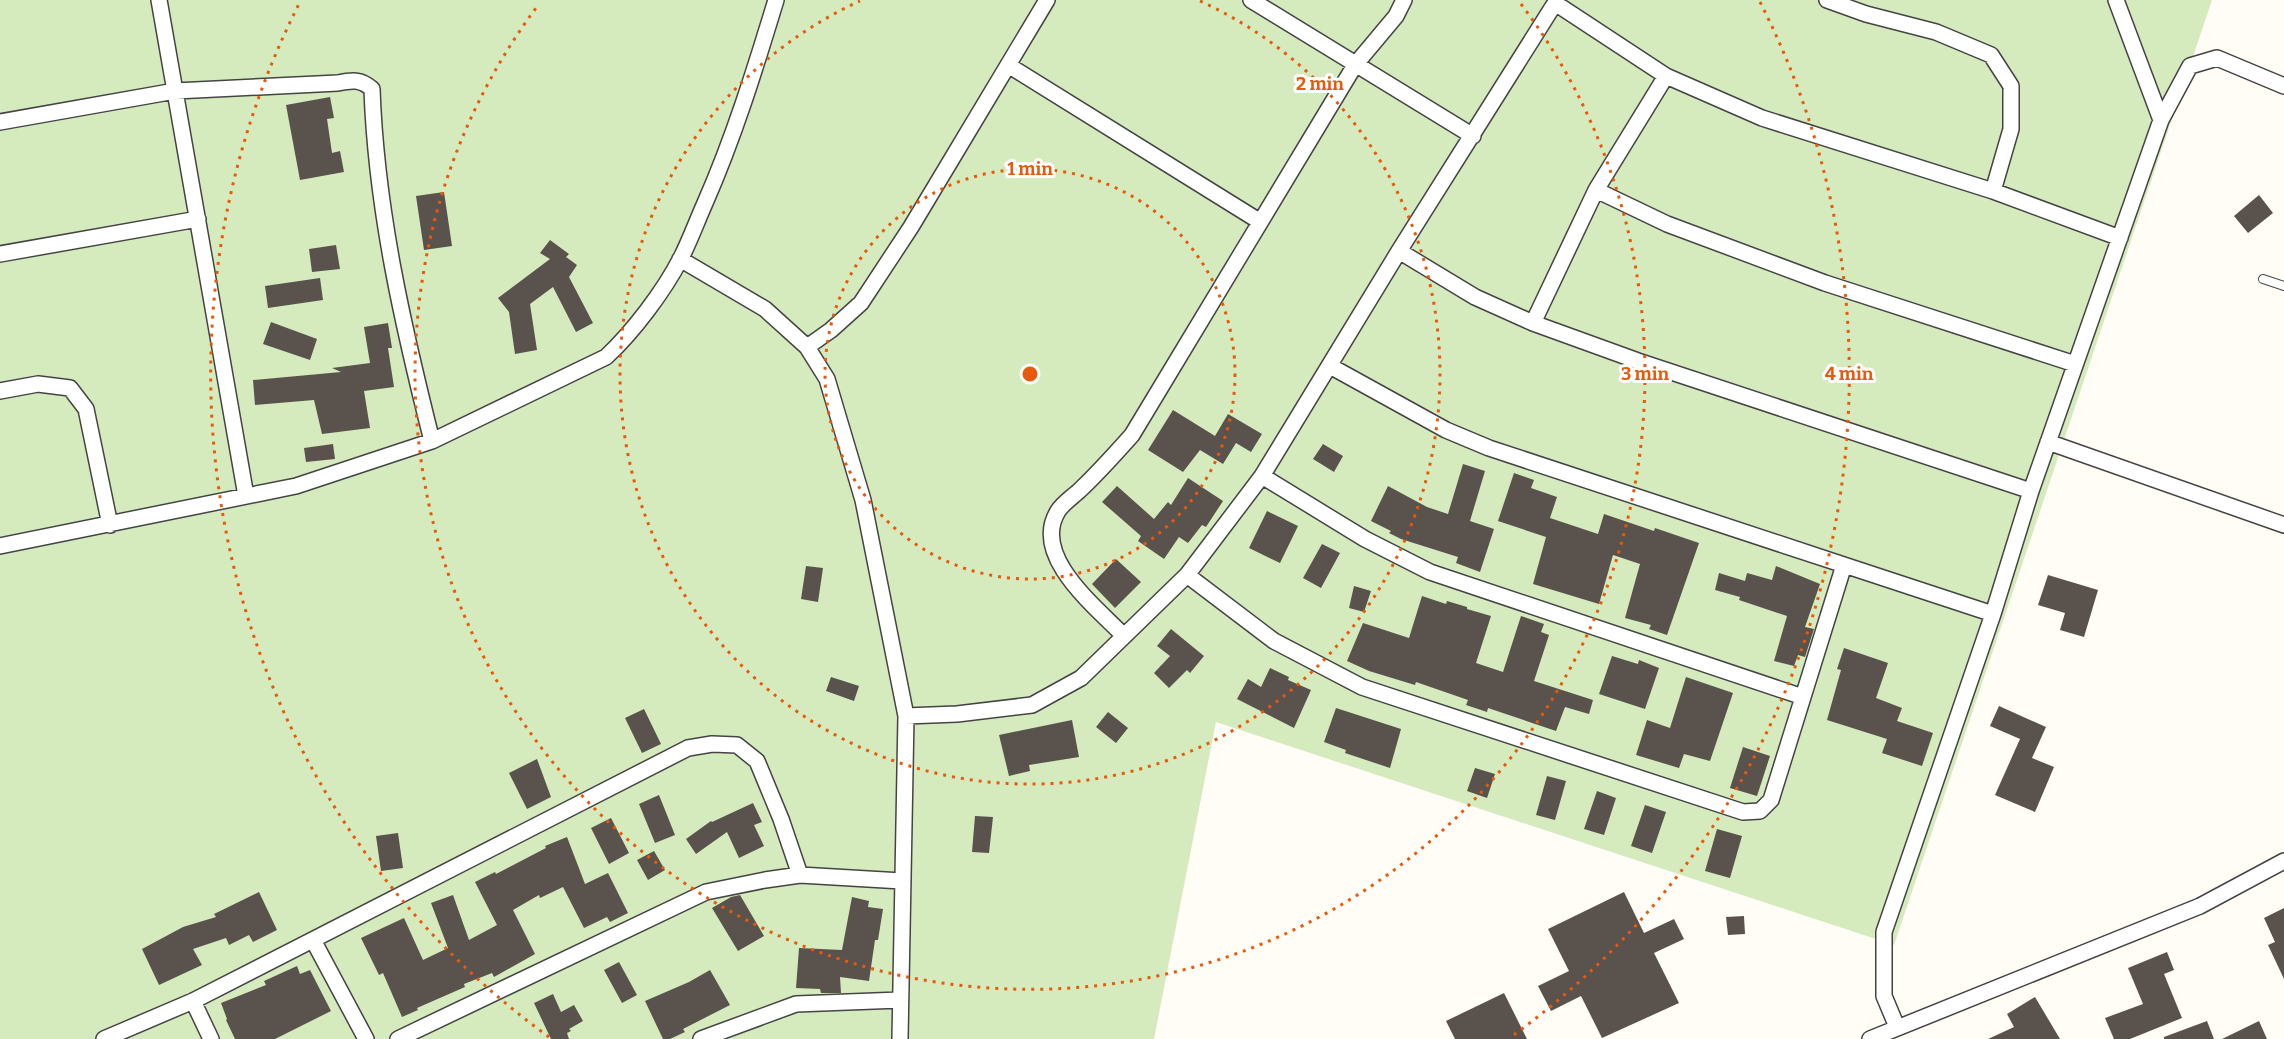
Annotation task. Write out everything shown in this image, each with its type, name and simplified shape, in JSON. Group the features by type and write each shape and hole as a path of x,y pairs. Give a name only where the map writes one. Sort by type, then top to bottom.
{"street":[{"path":"159,0 246,496"},
{"path":"0,546 297,486 432,441 606,357 640,320 680,259 746,102 776,0"},
{"path":"807,347 831,330 861,303 910,227 1047,0"},
{"path":"1251,0 1473,136"},
{"path":"1124,636 1063,571 1054,553 1051,528 1058,510 1105,466 1132,435 1355,65 1396,16 1404,0"},
{"path":"1827,0 1866,14 1936,32 1991,55 2011,86 2011,129 1993,191"},
{"path":"2116,0 2161,120"},
{"path":"906,716 957,714 1032,705 1081,678 1187,575 1262,476 1399,251 1556,1 1666,76 1762,118 1993,191 2120,238"},
{"path":"1897,1027 1884,996 1884,932 1993,614 2031,491 2161,120 2190,66 2217,58 2284,86"},
{"path":"1008,65 1259,221"},
{"path":"1533,323 1596,190 1666,76"},
{"path":"0,122 175,91 338,83 352,80 365,82 372,89 382,198 405,333 432,441"},
{"path":"1596,190 1667,224 1825,283 2075,364"},
{"path":"0,254 198,219"},
{"path":"1399,251 1475,297 1533,323 1638,361 2031,491"},
{"path":"680,259 765,309 807,347 827,379 863,500 906,716 900,1039"},
{"path":"1330,366 1446,430 1489,448 1993,614"},
{"path":"0,391 38,384 70,388 86,409 110,525"},
{"path":"2048,442 2284,525"},
{"path":"1262,476 1365,539 1430,572 1803,697"},
{"path":"1187,575 1274,641 1362,687 1743,812 1760,811 1771,800 1844,565"},
{"path":"104,1039 193,1001 688,748 712,744 737,745 757,761 781,819 800,875"},
{"path":"1870,1039 2200,906 2284,861"},
{"path":"398,1039 706,892 765,879 800,875 902,881"},
{"path":"313,940 366,1039"},
{"path":"701,1039 796,1004 900,1000"},
{"path":"193,1001 211,1039"}],"lane":[{"path":"2263,279 2284,286"}],"green space":[{"path":"0,0 2212,0 1894,945 1216,722 1154,1039 0,1039"}],"building":[{"path":"330,97 334,118 327,119 332,153 340,151 344,172 300,180 286,105"},
{"path":"444,192 452,246 424,250 416,196"},
{"path":"2259,195 2273,213 2248,233 2234,216"},
{"path":"550,240 569,254 566,257 577,265 569,277 593,323 576,332 553,287 530,304 537,350 515,354 509,312 498,298 550,259 540,253"},
{"path":"336,245 340,269 312,272 309,249"},
{"path":"320,278 323,300 268,308 265,286"},
{"path":"271,322 317,339 310,360 263,344"},
{"path":"388,323 392,348 388,348 394,387 364,391 370,428 322,434 314,400 255,405 253,380 341,372 332,368 370,363 364,327"},
{"path":"1173,410 1215,436 1228,414 1262,434 1251,452 1236,443 1223,464 1200,450 1183,472 1148,450"},
{"path":"333,444 335,459 306,462 304,448"},
{"path":"1323,444 1343,456 1334,472 1313,459"},
{"path":"1463,464 1485,471 1470,521 1494,529 1480,572 1456,563 1458,557 1401,539 1371,521 1388,486 1427,507 1448,514"},
{"path":"1514,473 1534,480 1531,488 1557,497 1550,518 1598,534 1604,514 1699,543 1667,635 1649,629 1651,625 1625,618 1640,564 1613,555 1599,604 1533,584 1546,537 1498,521"},
{"path":"1188,478 1223,501 1206,527 1202,525 1188,543 1179,537 1164,559 1138,541 1141,536 1102,502 1117,486 1154,519 1168,502 1171,505"},
{"path":"1267,511 1298,526 1280,563 1249,548"},
{"path":"1322,544 1340,553 1321,588 1303,578"},
{"path":"1116,559 1141,582 1115,608 1092,584"},
{"path":"806,566 823,568 818,602 801,599"},
{"path":"1776,566 1820,584 1805,627 1814,629 1805,657 1798,655 1794,666 1774,661 1787,616 1739,600 1740,597 1715,590 1719,573 1745,581 1747,573 1772,580"},
{"path":"2048,575 2098,590 2084,637 2060,630 2065,613 2038,605"},
{"path":"1354,586 1371,591 1364,612 1349,608"},
{"path":"1422,596 1446,604 1447,601 1491,616 1476,663 1503,672 1521,616 1544,624 1541,632 1549,635 1534,681 1593,700 1589,714 1565,707 1556,731 1488,708 1487,712 1466,705 1468,700 1416,682 1415,685 1369,671 1347,661 1363,623 1409,638"},
{"path":"1171,629 1204,656 1190,673 1187,670 1169,688 1154,673 1170,656 1157,646"},
{"path":"1844,648 1888,663 1876,698 1902,708 1897,721 1933,733 1922,766 1882,753 1887,739 1827,720 1841,670 1837,669"},
{"path":"1612,656 1638,664 1639,660 1659,668 1645,709 1599,694"},
{"path":"1270,668 1289,677 1288,680 1311,690 1294,728 1237,699 1248,679 1261,687"},
{"path":"831,677 859,686 854,701 826,691"},
{"path":"1686,677 1733,693 1710,761 1684,754 1679,768 1636,755 1647,720 1670,728"},
{"path":"1999,706 2046,727 2032,758 2054,767 2035,812 1995,795 2020,739 1990,726"},
{"path":"1336,708 1401,729 1390,768 1345,753 1346,750 1324,742"},
{"path":"644,709 661,744 642,753 625,718"},
{"path":"1108,712 1128,728 1116,743 1096,727"},
{"path":"1072,720 1079,757 1029,765 1030,771 1009,776 999,735"},
{"path":"1743,747 1770,756 1757,796 1730,788"},
{"path":"537,759 551,797 527,809 509,773"},
{"path":"1475,768 1495,774 1487,798 1467,791"},
{"path":"1547,776 1566,781 1555,820 1536,815"},
{"path":"1597,791 1616,798 1604,835 1584,829"},
{"path":"659,795 675,835 655,843 639,804"},
{"path":"753,803 762,822 754,825 764,846 739,858 727,832 696,854 686,839 711,821"},
{"path":"1645,805 1666,812 1652,853 1631,846"},
{"path":"975,816 993,817 989,853 972,852"},
{"path":"611,818 629,853 609,864 591,828"},
{"path":"1717,829 1742,836 1730,878 1705,871"},
{"path":"398,833 403,868 381,871 376,836"},
{"path":"567,837 585,884 608,873 628,913 610,922 607,917 584,928 563,887 540,898 539,895 513,910 535,954 494,977 492,973 464,984 465,987 402,1017 383,973 379,975 361,938 404,918 423,960 448,948 431,903 453,895 469,940 497,925 475,882 495,872 496,874 546,848 545,846"},
{"path":"654,851 665,870 648,880 637,860"},
{"path":"259,892 277,930 253,942 249,935 229,945 226,938 193,949 202,965 159,985 142,949 183,927 216,917 214,914"},
{"path":"1624,892 1644,933 1674,919 1684,939 1654,953 1679,1003 1602,1038 1581,996 1551,1011 1538,986 1569,971 1548,929"},
{"path":"740,895 764,936 738,951 712,908 731,897"},
{"path":"852,897 869,901 868,907 883,909 878,940 875,940 869,981 840,977 841,993 821,993 820,989 796,988 799,948 842,950"},
{"path":"2284,908 2284,979 2268,945 2275,942 2264,918"},
{"path":"1744,916 1745,934 1728,935 1726,917"},
{"path":"2167,952 2174,970 2164,974 2182,1018 2130,1039 2114,1039 2105,1018 2143,1004 2128,968"},
{"path":"619,962 637,995 622,1003 604,970"},
{"path":"297,966 300,974 310,970 331,1011 275,1039 235,1039 221,1003 266,985 264,981"},
{"path":"710,970 730,1005 683,1029 685,1032 670,1039 663,1039 645,1001"},
{"path":"1504,993 1527,1039 1455,1039 1446,1021"},
{"path":"553,994 561,1012 574,1005 583,1021 569,1029 571,1031 567,1033 569,1039 551,1039 534,1003"},
{"path":"2035,997 2060,1039 1988,1039 2014,1027 2007,1014"},
{"path":"2207,1021 2214,1039 2164,1039 2164,1037"},
{"path":"2259,1021 2267,1039 2222,1039"}]}
